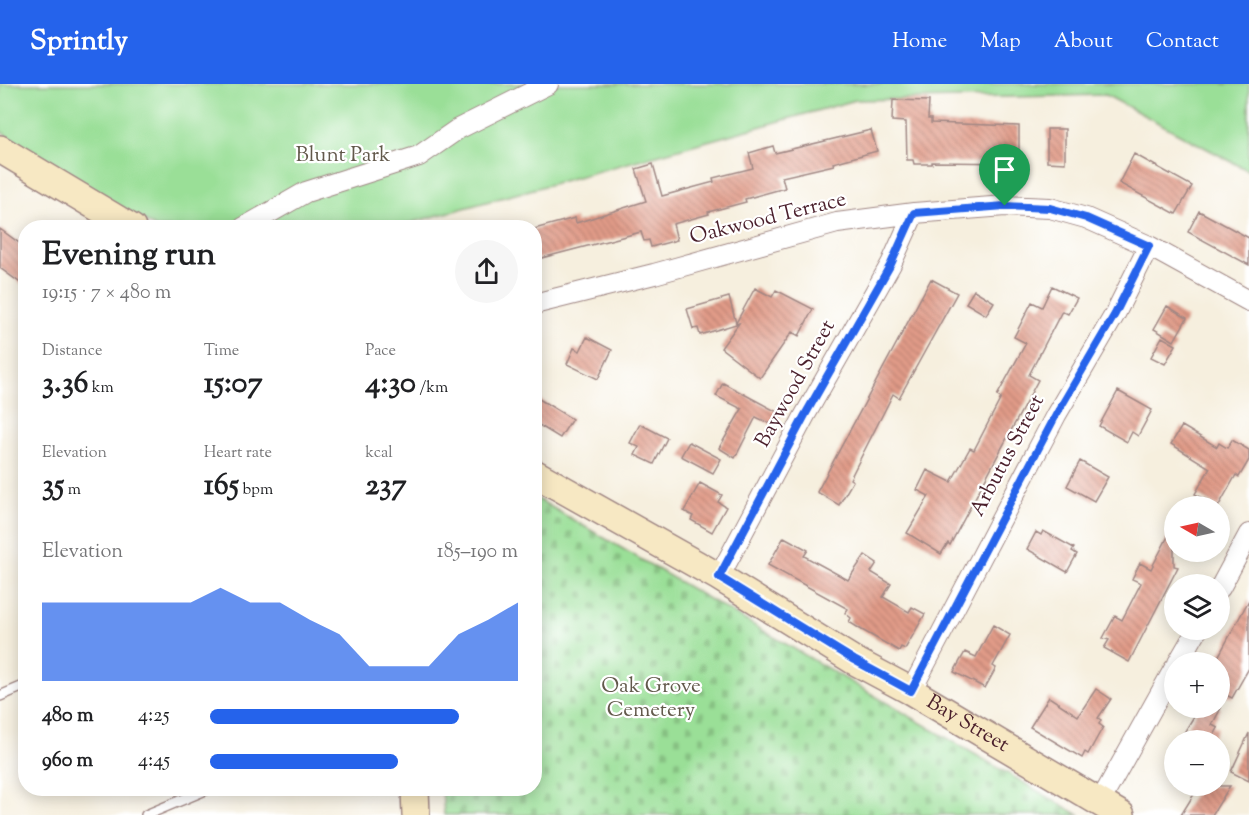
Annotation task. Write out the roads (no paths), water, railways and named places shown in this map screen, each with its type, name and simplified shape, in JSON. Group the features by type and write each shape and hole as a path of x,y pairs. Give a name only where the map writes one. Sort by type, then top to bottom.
{"main road":[{"path":"0,148 119,220"},
{"name":"Bay Street","path":"542,477 719,577 854,660 1111,808"},
{"path":"415,796 416,815"}],"street":[{"path":"257,220 306,192 419,156 458,129 548,84"},
{"name":"Oakwood Terrace","path":"542,302 654,274 837,223 914,213 1005,206 1050,208 1086,218 1149,246 1249,301"},
{"name":"Baywood Street","path":"719,577 805,415 891,264 914,213"},
{"name":"Arbutus Street","path":"911,691 1056,415 1115,314 1149,246"},
{"path":"1228,574 1249,534"},
{"path":"1111,808 1164,691"}],"lane":[{"path":"0,696 18,688"},
{"path":"146,815 191,796"}],"park label":[{"name":"Blunt Park","path":"343,156"},
{"name":"Oak Grove Cemetery","path":"651,699"}]}
